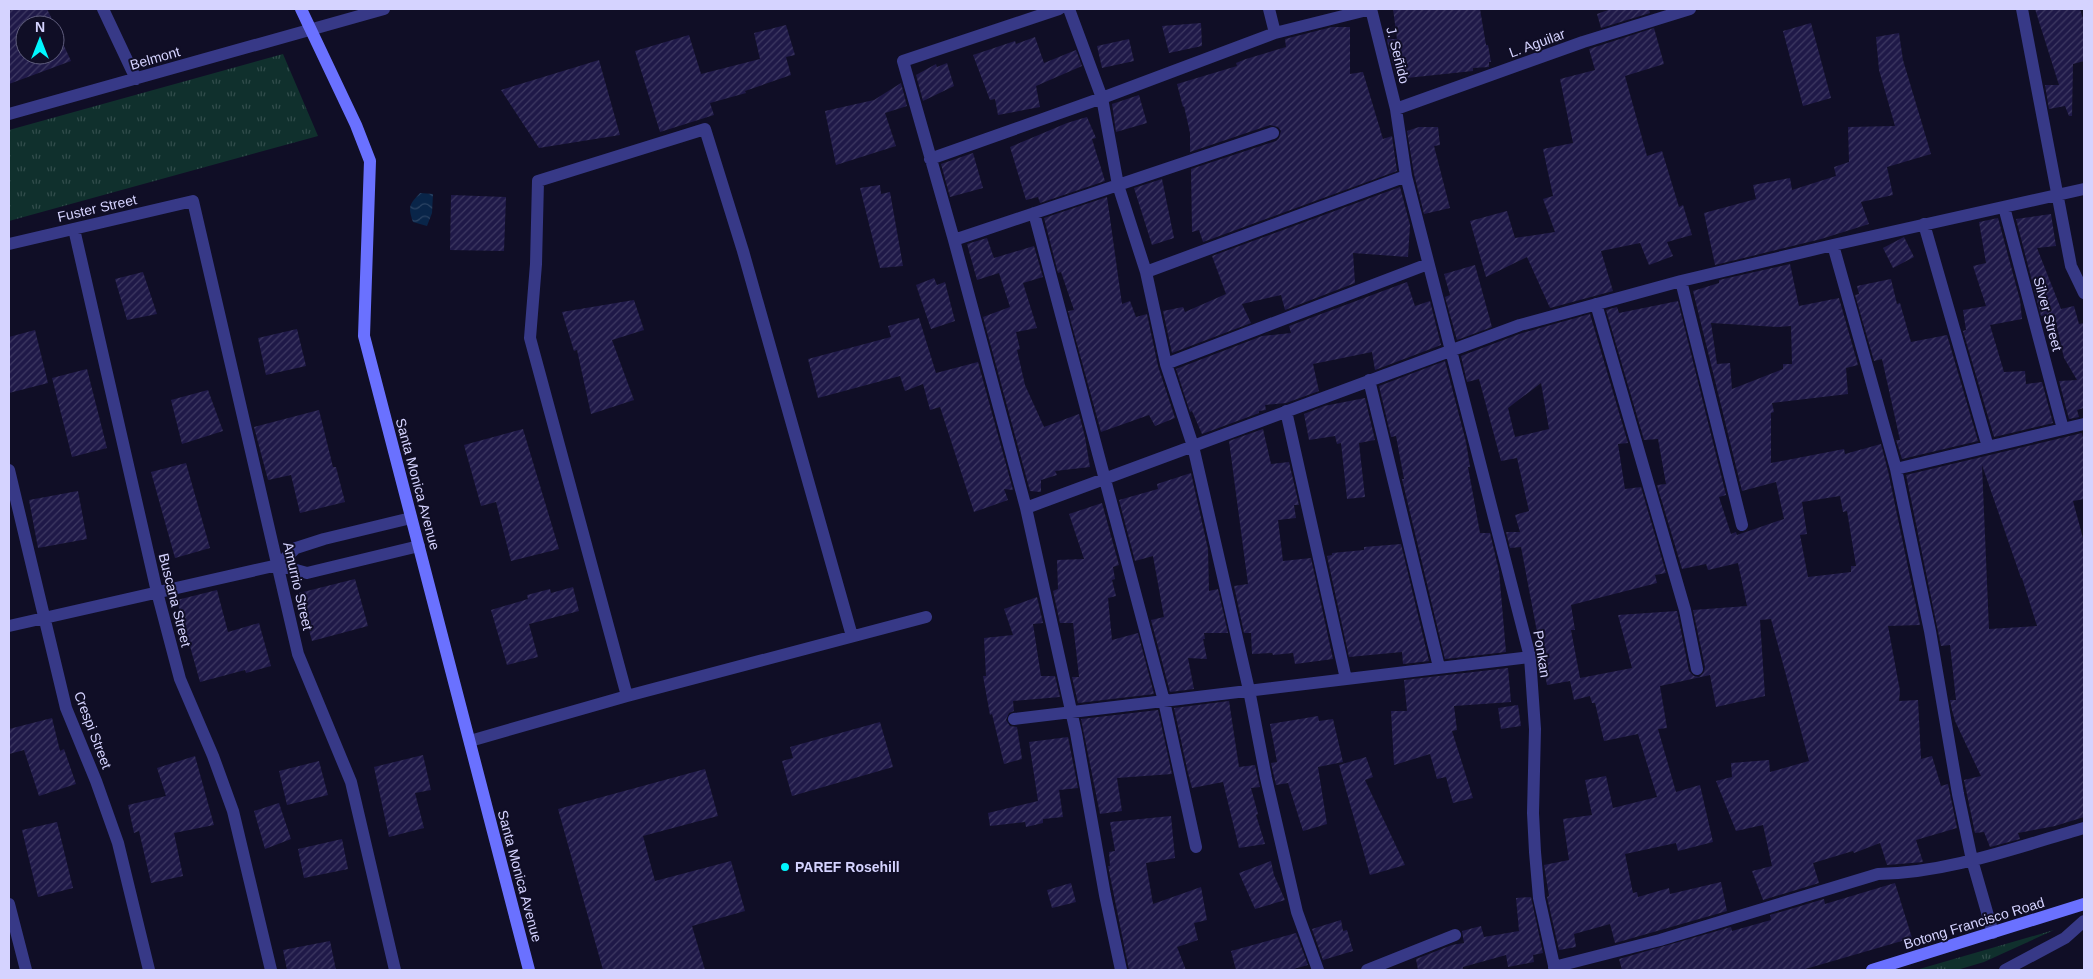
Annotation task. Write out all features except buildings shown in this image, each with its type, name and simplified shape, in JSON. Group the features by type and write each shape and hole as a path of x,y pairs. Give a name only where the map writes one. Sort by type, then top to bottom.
{"street":[{"path":"103,9 136,79"},
{"name":"Santa Monica Avenue","path":"301,9 356,125 370,161 364,336 529,970"},
{"name":"Belmont","path":"9,114 310,28 384,9"},
{"path":"1059,9 903,61 954,240 1026,508 1072,711 1105,895 1122,970"},
{"path":"1069,9 1102,98 1118,185 1146,272 1166,364 1193,446 1249,690 1266,778 1297,912 1318,970"},
{"path":"1269,9 1275,33"},
{"path":"930,159 1102,98 1275,33 1371,9"},
{"name":"J. Señido","path":"1371,9 1396,109 1406,176 1428,264"},
{"name":"L. Aguilar","path":"1396,109 1583,42 1690,9"},
{"path":"2022,9 2071,266 2084,293"},
{"path":"627,696 530,338 536,264 538,181 705,129 745,260 852,636"},
{"path":"954,240 1273,133"},
{"path":"1146,272 1406,176"},
{"path":"1026,508 1520,325 1681,281 2084,189"},
{"name":"Fuster Street","path":"9,244 193,200"},
{"name":"Amurrio Street","path":"193,200 298,654 351,782 395,970"},
{"name":"Silver Street","path":"2004,207 2063,429"},
{"path":"1034,213 1164,701 1196,847"},
{"path":"1924,224 1988,447"},
{"name":"Buscana Street","path":"74,229 157,592 180,679 213,756 233,811 271,970"},
{"path":"1833,245 1896,469 1930,632 1958,794 1972,860 1992,933"},
{"path":"1166,364 1428,264"},
{"name":"Ponkan","path":"1428,264 1530,657 1535,729 1533,812 1535,852 1539,898 1554,969"},
{"path":"1681,281 1742,525"},
{"path":"1596,304 1685,610 1697,669"},
{"path":"1369,380 1439,667"},
{"path":"1286,411 1346,679"},
{"path":"1896,469 2084,424"},
{"name":"Crespi Street","path":"9,470 66,708 96,781 118,843 149,970"},
{"path":"278,566 296,548 324,539 411,518"},
{"path":"9,626 278,566 307,573 419,546"},
{"path":"470,741 627,696 926,617"},
{"path":"1014,719 1530,657"},
{"path":"1554,969 1660,940 1878,874 1905,873 1972,860 2084,828"},
{"path":"9,904 26,970"},
{"name":"Botong Francisco Road","path":"1872,970 2084,904"},
{"path":"2006,970 2065,938 2084,921"},
{"path":"1366,970 1455,935"}],"green space":[{"path":"283,54 318,136 9,221 9,130"},
{"path":"2054,930 1984,962 1957,970 1916,970"}],"water":[{"path":"420,193 433,194 432,213 427,226 413,222 410,212 410,206"}],"place":[{"name":"PAREF Rosehill","path":"785,867"}]}
